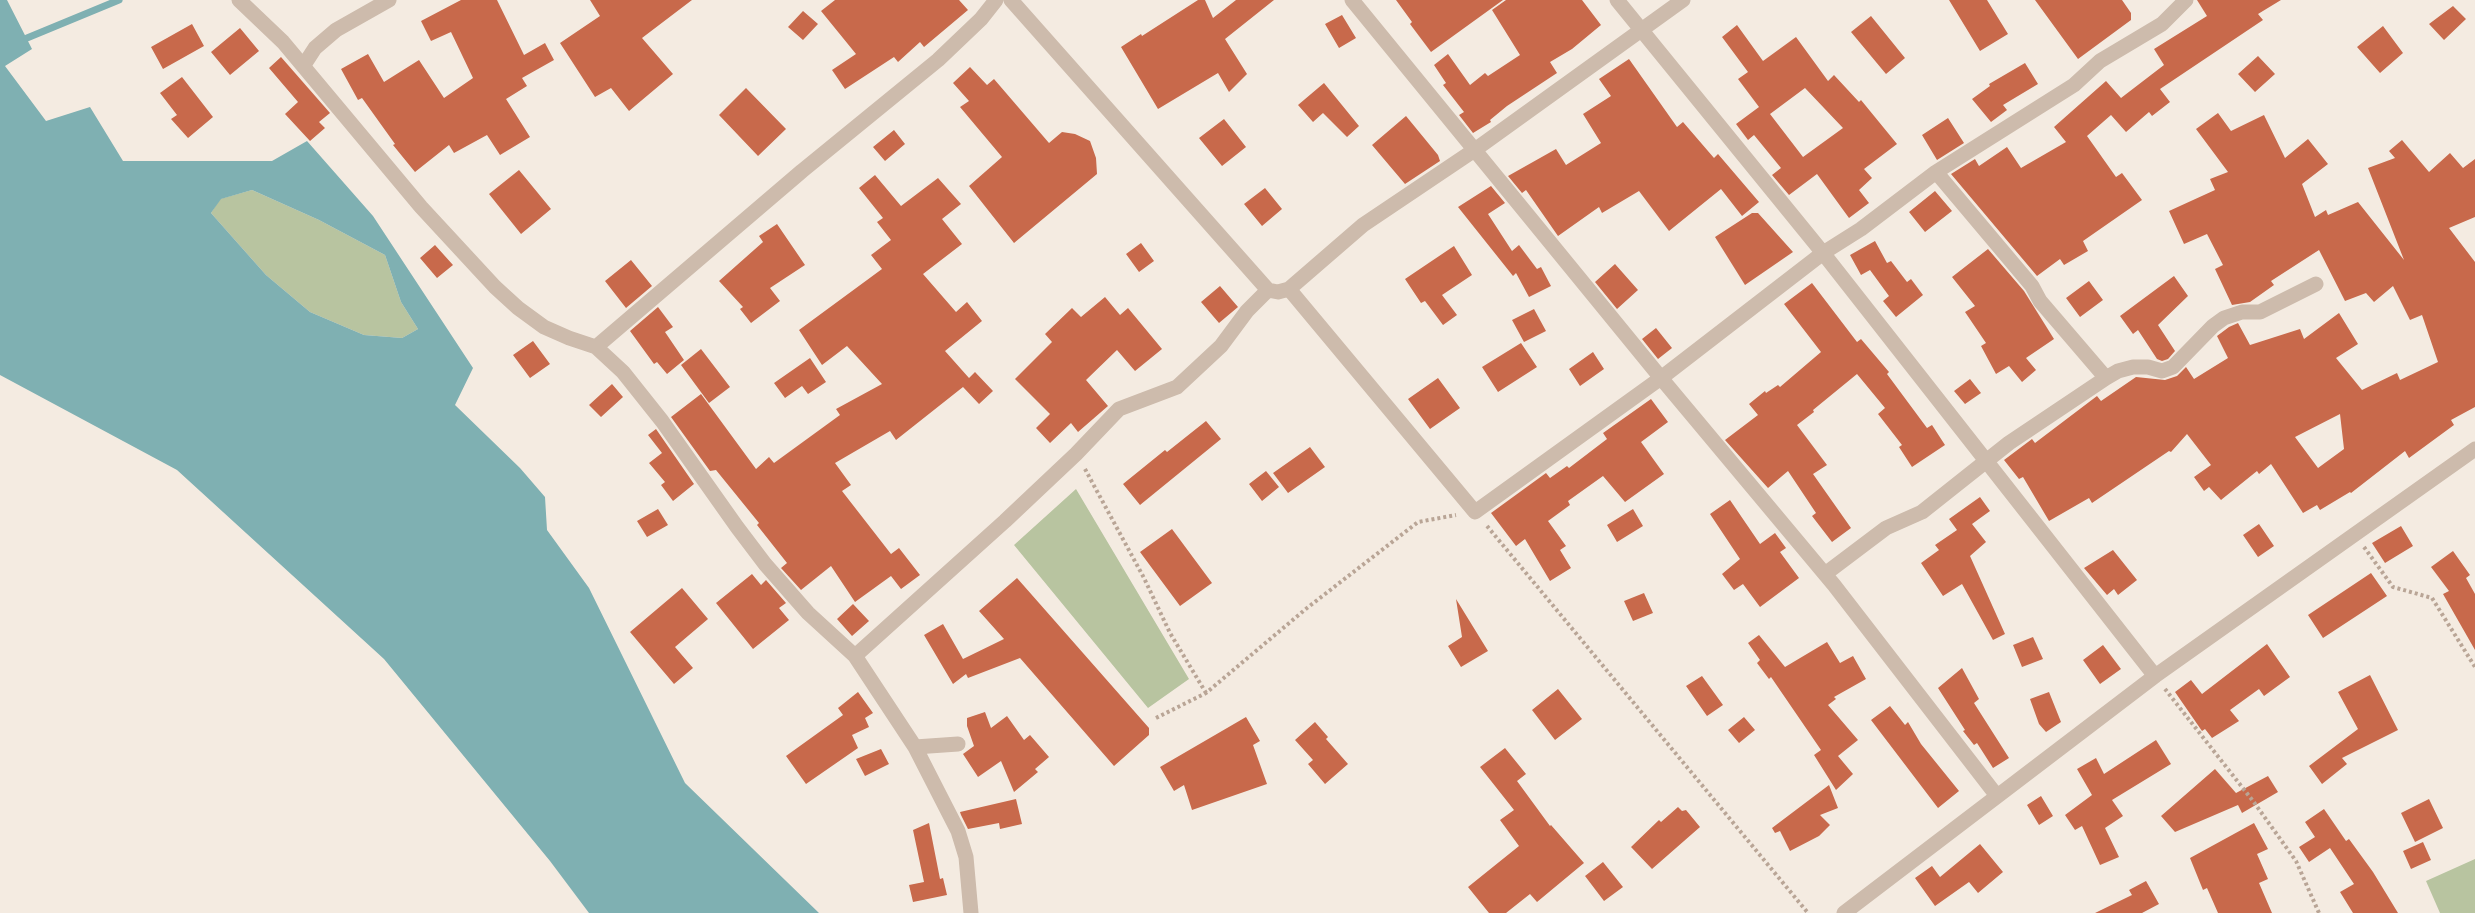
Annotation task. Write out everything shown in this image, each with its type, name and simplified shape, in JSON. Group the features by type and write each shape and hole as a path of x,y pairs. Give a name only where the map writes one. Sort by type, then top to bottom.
{"street":[{"path":"239,0 284,42 421,207 495,287 544,327 596,347 623,372 765,564 808,614 855,656 915,747 958,831 966,857 971,913"},
{"path":"304,65 315,48 336,30 389,0"},
{"path":"596,347 802,171 938,60 981,19 996,0"},
{"path":"1011,0 1268,290 1278,292 1289,289 1363,225 1476,149 1683,0"},
{"path":"1352,0 1661,378 1825,574 1997,796"},
{"path":"1617,0 1823,253 2155,676"},
{"path":"1289,289 1475,512 1661,378 1823,253 1861,229 1936,172 2074,85 2100,61 2162,24 2186,0"},
{"path":"1936,172 2032,286 2040,301 2106,378"},
{"path":"1825,574 1886,528 1922,512 1987,460 2072,399 2106,378 2118,371 2133,367 2148,367 2162,371 2173,367 2212,326 2224,318 2242,312 2260,312 2316,284"},
{"path":"855,656 1076,454 1119,409 1177,387 1221,346 1247,311 1268,290"},
{"path":"1844,913 2155,676 2475,449"},
{"path":"915,747 958,744"}],"path":[{"path":"1076,454 1144,578 1170,633 1206,693"},
{"path":"1156,718 1206,693 1307,608 1418,522 1475,512 1808,913"},
{"path":"2355,534 2392,587 2432,598 2475,667"},
{"path":"2155,676 2253,801 2296,861 2319,913"}],"green space":[{"path":"252,190 319,220 385,255 401,302 418,329 402,338 364,335 310,312 266,275 211,213 220,199"},
{"path":"1076,489 1189,679 1148,708 1014,545"},
{"path":"2475,859 2475,913 2440,913 2426,881"}],"water":[{"path":"0,0 7,0 32,49 5,66 46,121 90,107 123,161 272,161 307,141 373,216 473,368 455,405 520,468 545,497 547,530 589,588 685,783 819,913 589,913 550,861 384,659 177,470 0,375","holes":["252,190 319,220 385,255 401,302 418,329 402,338 364,335 310,312 266,275 211,213 221,199"]}],"building":[{"path":"461,0 497,0 524,55 545,43 554,60 522,78 527,86 506,99 530,137 500,155 487,135 454,153 449,145 415,172 393,145 395,144 362,98 358,100 341,69 368,54 384,82 419,60 444,98 473,78 451,32 431,41 421,21"},
{"path":"590,0 692,0 642,38 673,74 629,111 611,88 595,97 560,43 600,16"},
{"path":"835,0 959,0 968,10 924,47 920,42 898,62 894,57 845,89 832,70 856,54 821,11"},
{"path":"1198,0 1205,0 1213,18 1236,0 1274,0 1225,39 1247,74 1229,92 1218,73 1158,109 1121,47"},
{"path":"1396,0 1503,0 1431,52"},
{"path":"1506,0 1582,0 1601,25 1572,49 1550,62 1557,73 1507,106 1490,120 1491,122 1473,133 1459,115 1464,112 1443,85 1446,83 1434,65 1448,54 1470,85 1485,73 1488,76 1520,55 1492,10"},
{"path":"1949,0 1987,0 2008,34 1980,51"},
{"path":"2035,0 2122,0 2131,13 2131,20 2078,59"},
{"path":"2197,0 2281,0 2258,14 2263,20 2160,89 2170,102 2152,116 2149,112 2126,132 2111,115 2087,136 2116,177 2122,173 2142,200 2083,241 2088,251 2064,265 2060,259 2037,276 1951,174 1975,159 1979,166 2007,147 2021,168 2066,142 2054,127 2106,81 2121,98 2164,65 2154,49 2207,16"},
{"path":"2453,6 2466,19 2444,40 2429,24"},
{"path":"803,11 818,24 803,40 788,27"},
{"path":"1342,15 1356,38 1339,48 1325,24"},
{"path":"1871,16 1905,58 1886,74 1851,32"},
{"path":"192,24 204,46 163,69 151,47"},
{"path":"1737,25 1763,61 1796,37 1828,81 1834,75 1859,102 1861,100 1897,144 1864,169 1872,178 1859,190 1869,203 1849,218 1817,174 1789,195 1772,175 1781,168 1754,135 1748,140 1736,124 1759,107 1738,79 1748,72 1722,37","holes":["1805,88 1843,128 1803,157 1770,114"]},
{"path":"2383,26 2403,53 2380,73 2357,47"},
{"path":"240,28 259,51 230,75 211,52"},
{"path":"2258,56 2275,74 2255,92 2238,74"},
{"path":"281,57 330,113 319,122 325,128 310,141 285,114 298,102 269,68"},
{"path":"1629,59 1677,127 1683,122 1714,158 1718,154 1759,202 1742,216 1721,189 1669,231 1639,191 1602,213 1599,207 1558,236 1526,190 1522,193 1508,176 1556,149 1566,165 1601,143 1583,114 1611,96 1599,79"},
{"path":"2025,63 2038,84 2003,105 2007,110 1991,122 1972,99 1990,86 1989,84"},
{"path":"970,67 987,85 994,79 1049,143 1062,132 1075,134 1090,141 1096,158 1097,174 1014,243 969,186 1002,157 960,107 969,101 953,83"},
{"path":"182,77 213,117 188,138 171,119 177,115 160,93"},
{"path":"1324,83 1359,126 1347,137 1323,113 1313,122 1298,105"},
{"path":"746,88 786,129 758,156 719,115"},
{"path":"2218,113 2231,131 2264,115 2285,158 2308,139 2328,164 2302,184 2315,217 2326,210 2328,215 2358,202 2404,260 2368,168 2395,158 2389,151 2402,140 2429,172 2450,153 2463,168 2475,159 2475,217 2449,228 2475,262 2475,407 2451,420 2454,425 2409,458 2405,451 2351,493 2320,510 2317,505 2303,513 2271,464 2259,474 2257,471 2221,500 2209,487 2204,491 2194,477 2211,465 2187,434 2171,452 2169,451 2092,503 2089,498 2049,521 2023,477 2019,479 2004,460 2032,439 2035,443 2097,396 2101,401 2136,377 2165,380 2177,376 2186,367 2194,379 2228,358 2217,336 2238,323 2250,345 2300,329 2304,339 2339,313 2358,344 2336,358 2362,390 2397,373 2400,380 2438,362 2422,315 2410,320 2393,286 2374,302 2366,293 2345,301 2319,250 2271,281 2274,285 2250,302 2232,305 2215,269 2223,265 2207,234 2184,244 2169,211 2215,190 2210,179 2228,172 2196,129","holes":["2340,414 2344,449 2318,468 2295,437"]},
{"path":"1406,116 1438,155 1440,161 1405,184 1372,145"},
{"path":"1948,118 1964,143 1937,160 1922,135"},
{"path":"1224,119 1246,147 1222,166 1199,138"},
{"path":"894,130 905,144 885,161 873,147"},
{"path":"519,170 551,209 521,234 489,194"},
{"path":"875,175 901,206 938,178 961,204 942,219 962,244 923,274 956,312 967,302 982,321 945,351 969,378 975,372 993,391 979,404 963,387 896,440 890,431 835,463 851,485 842,491 891,554 899,548 920,575 901,589 891,576 855,602 831,566 801,590 781,568 787,563 757,525 759,523 716,470 710,471 671,417 701,394 756,469 769,457 774,463 840,415 836,409 882,384 847,346 822,365 799,330 882,269 871,255 891,240 877,222 883,218 859,188"},
{"path":"1491,186 1505,203 1488,214 1512,251 1519,245 1537,269 1541,267 1551,286 1529,297 1516,273 1513,276 1458,207"},
{"path":"1265,188 1282,209 1262,226 1244,204"},
{"path":"1935,191 1952,211 1925,232 1909,212"},
{"path":"1752,213 1758,213 1793,252 1745,285 1715,237"},
{"path":"777,224 805,265 770,288 780,301 751,323 740,309 743,307 719,281 763,242 759,236"},
{"path":"1875,241 1887,263 1891,261 1907,282 1911,279 1923,295 1896,317 1883,301 1889,296 1870,270 1861,275 1850,255"},
{"path":"1141,243 1154,261 1139,272 1126,254"},
{"path":"435,245 453,265 437,278 420,258"},
{"path":"1454,246 1472,275 1442,295 1457,315 1443,325 1425,301 1421,303 1405,279"},
{"path":"1988,249 2024,291 2054,339 2026,358 2036,370 2022,382 2009,366 1996,374 1981,346 1986,343 1965,312 1975,306 1952,277"},
{"path":"631,260 652,286 626,308 605,281"},
{"path":"1615,264 1638,290 1617,309 1595,282"},
{"path":"2174,276 2188,296 2158,325 2175,351 2168,359 2162,361 2157,359 2138,330 2133,334 2120,316"},
{"path":"2089,281 2103,300 2080,317 2066,298"},
{"path":"1812,283 1857,342 1861,339 1889,372 1887,374 1927,428 1932,425 1945,445 1912,467 1899,447 1902,445 1878,414 1885,408 1857,374 1813,410 1814,412 1797,425 1827,465 1813,474 1851,528 1832,542 1812,516 1816,513 1788,471 1768,488 1725,440 1758,415 1749,404 1765,391 1766,393 1778,385 1780,387 1821,352 1784,304"},
{"path":"1220,286 1238,307 1219,323 1201,302"},
{"path":"1105,297 1120,315 1128,308 1162,349 1135,371 1117,350 1086,380 1108,406 1078,432 1071,423 1050,443 1036,428 1050,414 1015,379 1052,342 1045,334 1072,308 1081,317"},
{"path":"658,307 673,327 665,332 684,360 667,374 657,362 654,364 630,331"},
{"path":"1534,309 1546,331 1524,342 1512,320"},
{"path":"1656,328 1672,348 1658,359 1642,339"},
{"path":"533,341 550,364 530,378 513,355"},
{"path":"1521,343 1537,367 1498,392 1482,367"},
{"path":"701,349 730,387 709,403 681,365"},
{"path":"1593,352 1604,369 1580,386 1569,369"},
{"path":"810,358 826,382 808,394 802,386 785,398 774,383"},
{"path":"1438,378 1460,408 1430,429 1408,399"},
{"path":"1970,379 1981,393 1965,404 1954,391"},
{"path":"612,384 623,397 601,417 589,405"},
{"path":"1651,399 1668,422 1641,442 1664,474 1625,502 1603,476 1568,501 1570,505 1548,521 1566,546 1560,550 1571,568 1550,581 1525,539 1516,546 1491,513 1546,473 1550,478 1567,466 1569,468 1607,439 1603,433"},
{"path":"1206,421 1221,439 1140,505 1123,484"},
{"path":"656,429 694,484 673,501 661,485 665,482 649,463 662,453 648,435"},
{"path":"1310,447 1325,467 1288,493 1273,473"},
{"path":"1266,471 1279,487 1262,501 1249,484"},
{"path":"1980,497 1990,511 1972,524 1986,542 1970,556 2005,634 1993,640 1962,584 1943,596 1921,563 1939,550 1935,545 1957,530 1949,519"},
{"path":"1730,500 1760,544 1775,533 1786,548 1780,552 1799,578 1760,607 1743,584 1734,590 1722,574 1740,559 1710,514"},
{"path":"658,509 668,525 647,537 637,521"},
{"path":"1633,509 1643,526 1617,542 1607,525"},
{"path":"2259,524 2274,546 2258,557 2243,535"},
{"path":"2401,526 2413,546 2385,563 2372,543"},
{"path":"1172,529 1212,583 1180,606 1140,552"},
{"path":"2113,550 2137,580 2118,595 2114,589 2107,595 2084,568"},
{"path":"2453,551 2470,575 2466,578 2475,594 2475,650 2443,594 2449,591 2431,567"},
{"path":"2371,573 2387,596 2323,638 2308,615"},
{"path":"752,574 761,585 766,580 786,603 779,608 789,620 753,649 716,603"},
{"path":"1017,578 1149,728 1149,735 1114,766 1020,658 968,678 966,674 953,684 924,635 943,624 963,659 1004,639 979,611"},
{"path":"682,588 708,619 675,647 693,668 674,684 630,632"},
{"path":"1644,593 1653,613 1633,621 1624,601"},
{"path":"1456,599 1488,651 1461,667 1448,646 1462,637"},
{"path":"853,604 869,621 852,636 837,619"},
{"path":"1759,635 1785,667 1827,642 1840,663 1853,656 1866,679 1834,697 1836,699 1828,705 1858,740 1838,756 1853,774 1836,790 1814,755 1821,750 1771,677 1769,679 1757,663 1760,660 1748,643"},
{"path":"2033,637 2043,659 2022,667 2013,645"},
{"path":"2267,644 2290,677 2264,696 2259,689 2230,710 2239,721 2212,738 2205,729 2202,731 2175,692 2191,680 2202,694"},
{"path":"2103,645 2121,669 2100,684 2083,660"},
{"path":"1962,668 1979,699 1974,703 2009,758 1993,768 1977,743 1974,745 1963,731 1965,730 1938,688"},
{"path":"2370,675 2398,730 2342,758 2347,764 2322,784 2309,766 2358,729 2338,692"},
{"path":"1702,676 1723,705 1707,716 1686,686"},
{"path":"1558,689 1582,719 1555,740 1532,710"},
{"path":"858,692 873,713 865,718 869,727 852,735 858,748 806,784 786,756 843,715 838,708"},
{"path":"2049,692 2061,722 2046,732 2039,724 2030,699"},
{"path":"1890,706 1905,725 1908,722 1921,744 1959,791 1938,808 1871,720"},
{"path":"985,712 991,728 1007,716 1024,740 1030,735 1049,757 1035,769 1038,772 1014,792 1001,761 978,777 963,754 974,746 967,726 967,718"},
{"path":"1246,717 1260,741 1253,745 1267,784 1192,810 1184,785 1174,791 1160,767"},
{"path":"1744,717 1755,730 1739,743 1728,730"},
{"path":"1315,722 1328,737 1326,739 1348,764 1325,784 1308,764 1313,760 1295,740"},
{"path":"2156,740 2171,764 2112,800 2123,816 2105,828 2119,857 2100,865 2082,826 2075,830 2065,815 2092,795 2077,769 2096,758 2104,774"},
{"path":"1505,748 1526,774 1517,781 1550,826 1584,863 1537,902 1530,894 1506,913 1489,913 1468,887 1519,846 1500,820 1514,810 1480,767"},
{"path":"881,749 889,764 865,776 856,759"},
{"path":"2215,769 2236,793 2268,776 2278,792 2242,813 2238,805 2175,832 2161,816"},
{"path":"1829,785 1838,808 1820,815 1830,825 1819,836 1790,851 1780,831 1775,833 1772,828"},
{"path":"2041,796 2053,816 2039,825 2027,805"},
{"path":"1016,799 1022,824 1000,829 999,823 968,829 960,812"},
{"path":"2429,799 2443,828 2415,842 2401,813"},
{"path":"1678,807 1682,811 1686,810 1700,827 1652,869 1631,847 1659,820 1661,822"},
{"path":"2324,809 2346,841 2349,839 2373,872 2398,913 2353,913 2340,892 2354,884 2330,848 2309,862 2299,847 2315,837 2305,822"},
{"path":"929,823 940,879 943,878 947,895 913,902 909,885 924,882 913,830"},
{"path":"2254,823 2268,849 2257,854 2268,879 2259,883 2272,913 2218,913 2207,888 2203,890 2190,858"},
{"path":"2423,842 2431,860 2411,869 2403,851"},
{"path":"1980,844 2003,872 1978,893 1969,882 1935,906 1915,878 1932,866 1940,877"},
{"path":"1603,862 1623,887 1604,901 1585,876"},
{"path":"2146,881 2159,904 2142,913 2095,913 2132,895 2129,890"}],"waterway":[{"path":"27,38 119,0"}]}
